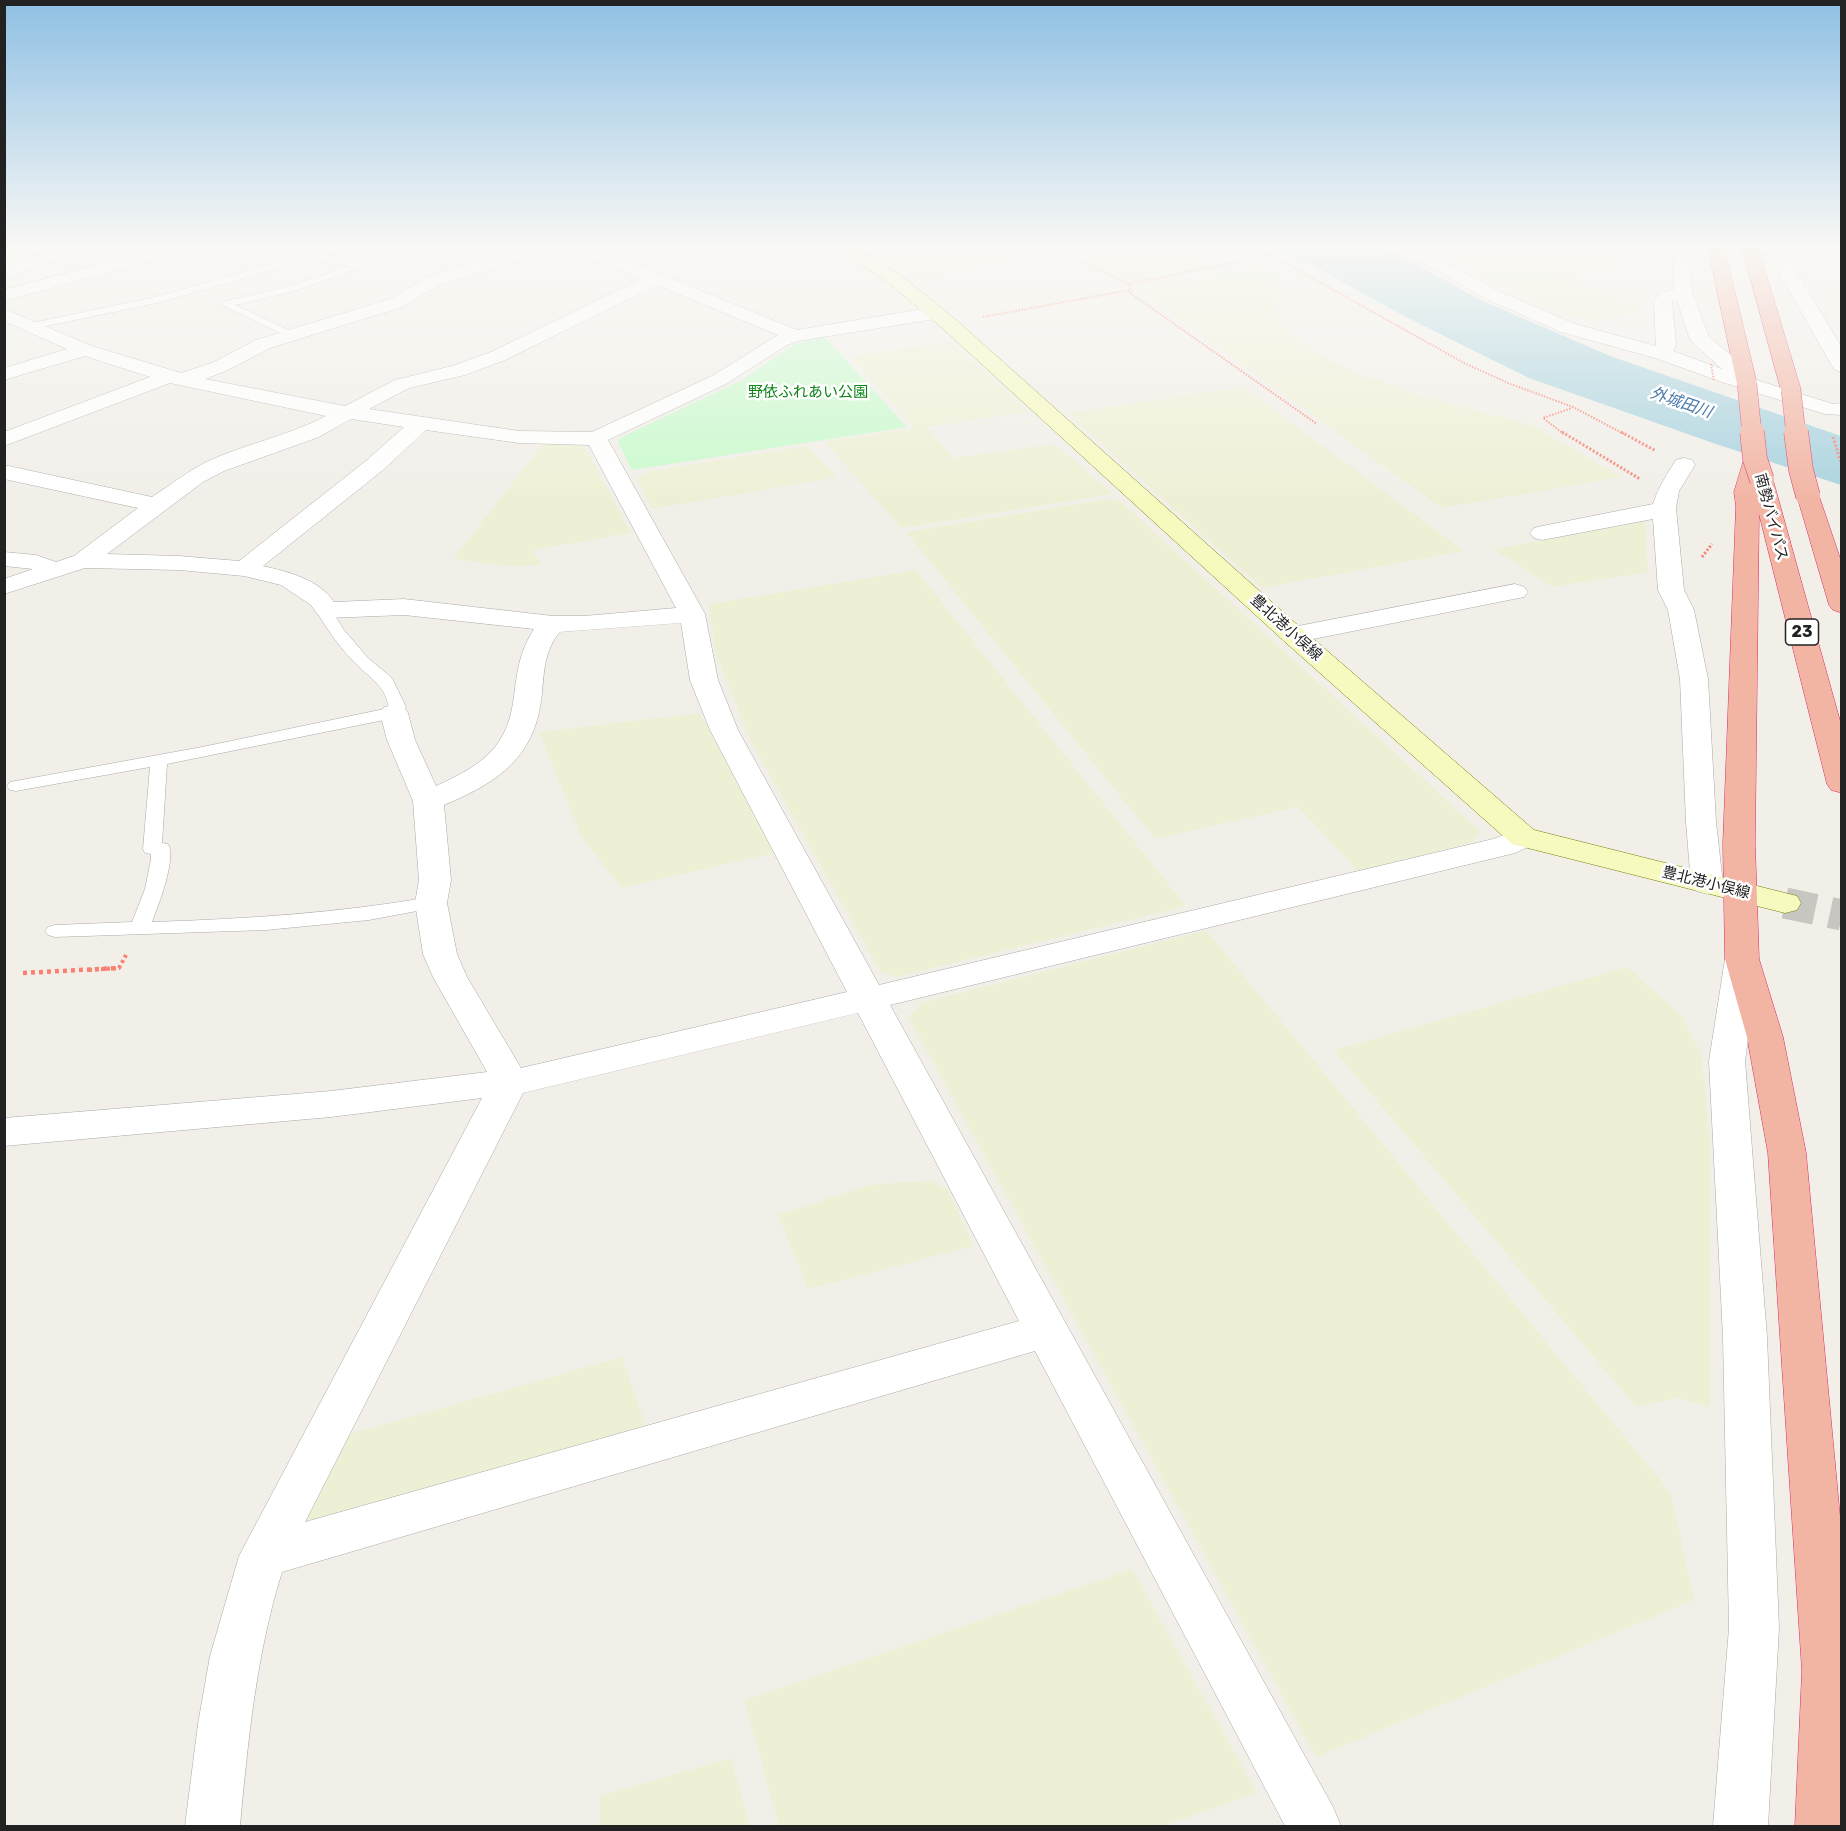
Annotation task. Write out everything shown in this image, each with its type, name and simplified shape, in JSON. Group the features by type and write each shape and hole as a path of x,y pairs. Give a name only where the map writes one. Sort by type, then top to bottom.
{"highway":[{"name":"南勢バイパス","path":"1736,332 1748,384 1759,469 1842,784"},
{"path":"1774,332 1791,390 1801,470 1842,605"},
{"path":"1759,469 1745,492 1748,506 1723,888 1765,1036 1787,1153 1828,1671 1823,1827"},
{"path":"1801,470 1837,518"}],"main road":[{"name":"豊北港小俣線","path":"958,332 1293,635 1523,837 1785,903"}],"street":[{"path":"46,332 85,350 176,378 323,409 519,437 596,438 718,380 780,341 795,336 824,332"},
{"path":"4,440 176,378 221,366 263,344 300,332"},
{"path":"82,561 195,477 216,466 311,432 402,384 458,371 498,356 546,332"},
{"path":"787,332 795,336"},
{"path":"1589,332 1832,410 1842,409"},
{"path":"1662,354 1666,344 1665,332"},
{"path":"1697,332 1700,340 1724,358 1748,384"},
{"path":"1823,332 1842,366"},
{"path":"4,374 85,350"},
{"path":"244,569 367,471 421,423"},
{"path":"596,438 692,614 704,680 724,730 1314,1827"},
{"path":"1542,533 1646,514 1666,500 1684,465"},
{"path":"4,472 156,505"},
{"path":"1666,500 1671,590 1681,610 1694,679 1701,822 1723,888"},
{"path":"4,559 36,562 54,570"},
{"path":"4,587 82,561 157,562 244,569 289,579 320,600 327,610 404,607 553,624 584,624 692,614"},
{"path":"1293,635 1515,592"},
{"path":"428,801 449,793 495,763 511,748 520,734 525,719 530,663 540,638 553,624"},
{"path":"394,713 401,740 428,801 435,880 431,903 440,954 450,977 512,1082"},
{"path":"4,1132 331,1104 534,1079 1504,846 1523,837"},
{"path":"1740,1827 1755,1628 1745,1337 1727,1061 1742,959"},
{"path":"212,1827 225,1710 253,1582 262,1556 489,1120 512,1082"},
{"path":"262,1556 1047,1330"}],"lane":[{"path":"286,332 291,335"},
{"path":"16,786 394,713 398,707 386,681 362,661 339,633 326,614 327,610"},
{"path":"140,928 154,893 160,867 161,848 152,849 159,760"},
{"path":"55,931 266,924 369,914 431,903"}],"path":[{"path":"1186,332 1317,424"},
{"path":"1407,332 1464,363 1508,383 1573,407 1684,465"},
{"path":"1573,407 1543,418 1559,431 1646,482 1666,500"},
{"path":"1681,610 1697,564 1715,539"},
{"path":"23,973 119,968 140,928"}],"green space":[{"path":"1198,332 1288,332 1336,364 1419,396 1533,425 1621,477 1442,508"},
{"name":"野依ふれあい公園","path":"824,336 907,427 632,470 618,442 620,438 740,381 794,345"},
{"path":"952,342 1028,412 927,427 953,458 1055,444 1113,494 901,528 825,442 915,428 850,356"},
{"path":"1243,387 1464,551 1262,588 1067,413"},
{"path":"543,444 575,444 586,449 631,533 532,550 542,565 509,566 453,559"},
{"path":"807,446 837,477 652,509 636,477 645,476 646,472"},
{"path":"1109,499 1120,501 1480,831 1473,842 1359,872 1298,807 1155,839 906,532"},
{"path":"1645,521 1648,572 1552,587 1494,549"},
{"path":"916,570 1186,906 897,977 880,971 751,742 715,652 709,604"},
{"path":"700,713 775,853 621,888 581,836 539,732"},
{"path":"1206,930 1671,1493 1694,1600 1316,1757 908,1017 921,1003"},
{"path":"1627,967 1682,1016 1702,1055 1710,1140 1710,1407 1678,1398 1636,1407 1334,1050"},
{"path":"932,1180 948,1190 974,1246 808,1289 778,1215 869,1185"},
{"path":"622,1357 646,1426 310,1525 295,1519 343,1436"},
{"path":"1132,1569 1257,1793 1163,1826 779,1826 744,1700"},
{"path":"731,1758 750,1826 600,1826 600,1796"}],"water":[{"name":"外城田川","path":"1437,332 1556,332 1610,356 1841,436 1841,485 1713,443 1529,378"}],"tunnel":[{"path":"1785,903 1842,915"}]}
